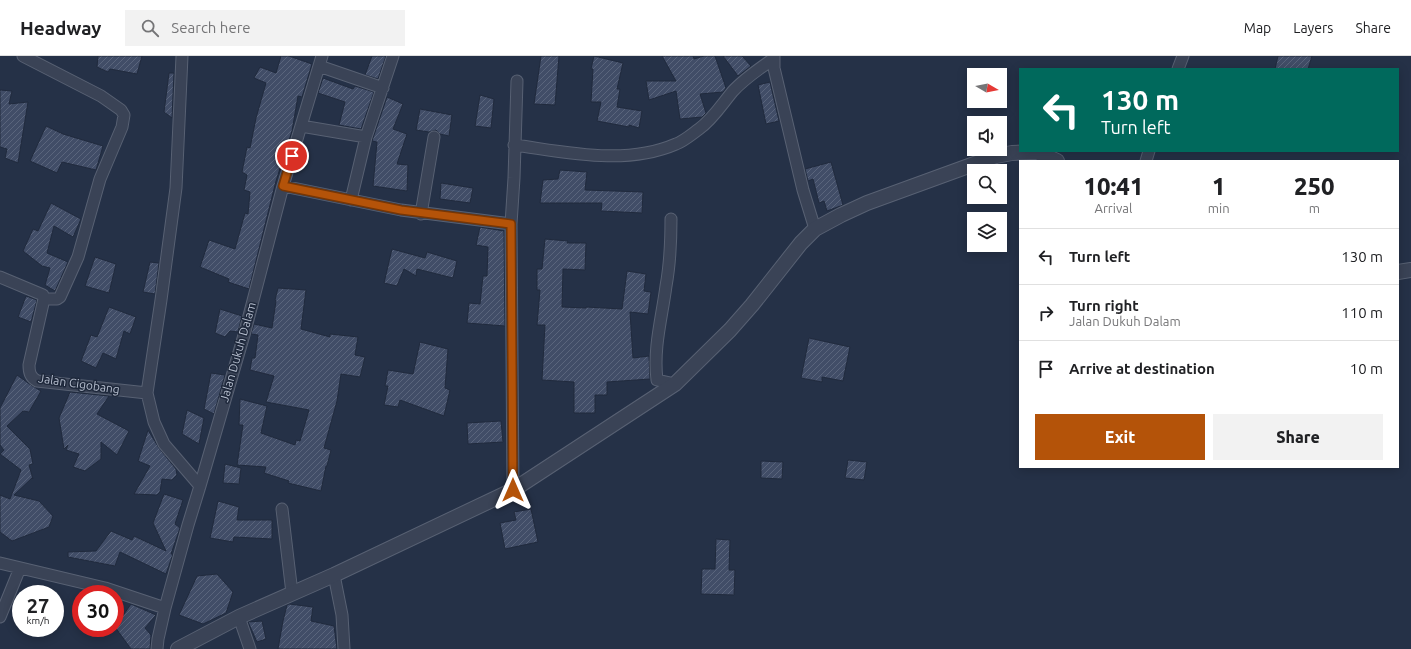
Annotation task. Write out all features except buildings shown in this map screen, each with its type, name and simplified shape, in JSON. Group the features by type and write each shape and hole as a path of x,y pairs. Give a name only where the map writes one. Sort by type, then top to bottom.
{"street":[{"path":"0,276 40,293 44,298 57,299 60,297 78,257 100,179 122,127 124,115 121,110 101,96 23,56"},
{"path":"182,56 176,188 147,393 154,422 164,444 200,486"},
{"path":"351,200 366,137 393,56"},
{"path":"1178,68 1182,56"},
{"path":"514,146 597,155 622,155 650,152 677,144 700,129 719,110 733,91 774,57"},
{"path":"774,57 774,68 803,190 815,229"},
{"path":"321,61 383,88"},
{"name":"Jalan Dukuh Dalam","path":"157,649 165,608 188,525 244,335 283,186 321,61"},
{"path":"513,490 511,224 517,81"},
{"path":"301,126 366,137"},
{"path":"421,214 434,137"},
{"path":"178,649 239,617 334,575 513,490 675,384 730,330 752,305 801,243 815,229 867,203 996,156 1012,153 1036,152 1055,160"},
{"path":"283,186 421,214 511,224"},
{"path":"671,219 668,266 655,360 657,380 675,384"},
{"path":"1399,272 1411,270"},
{"name":"Jalan Cigobang","path":"44,298 29,365 29,372 32,378 37,381 147,393"},
{"path":"282,509 292,593"},
{"path":"0,563 105,588 165,608"},
{"path":"0,617 20,568"},
{"path":"334,575 342,615 344,649"},
{"path":"239,617 250,649"}],"route":[{"path":"292,156 283,186 421,214 511,224 513,490"}]}
